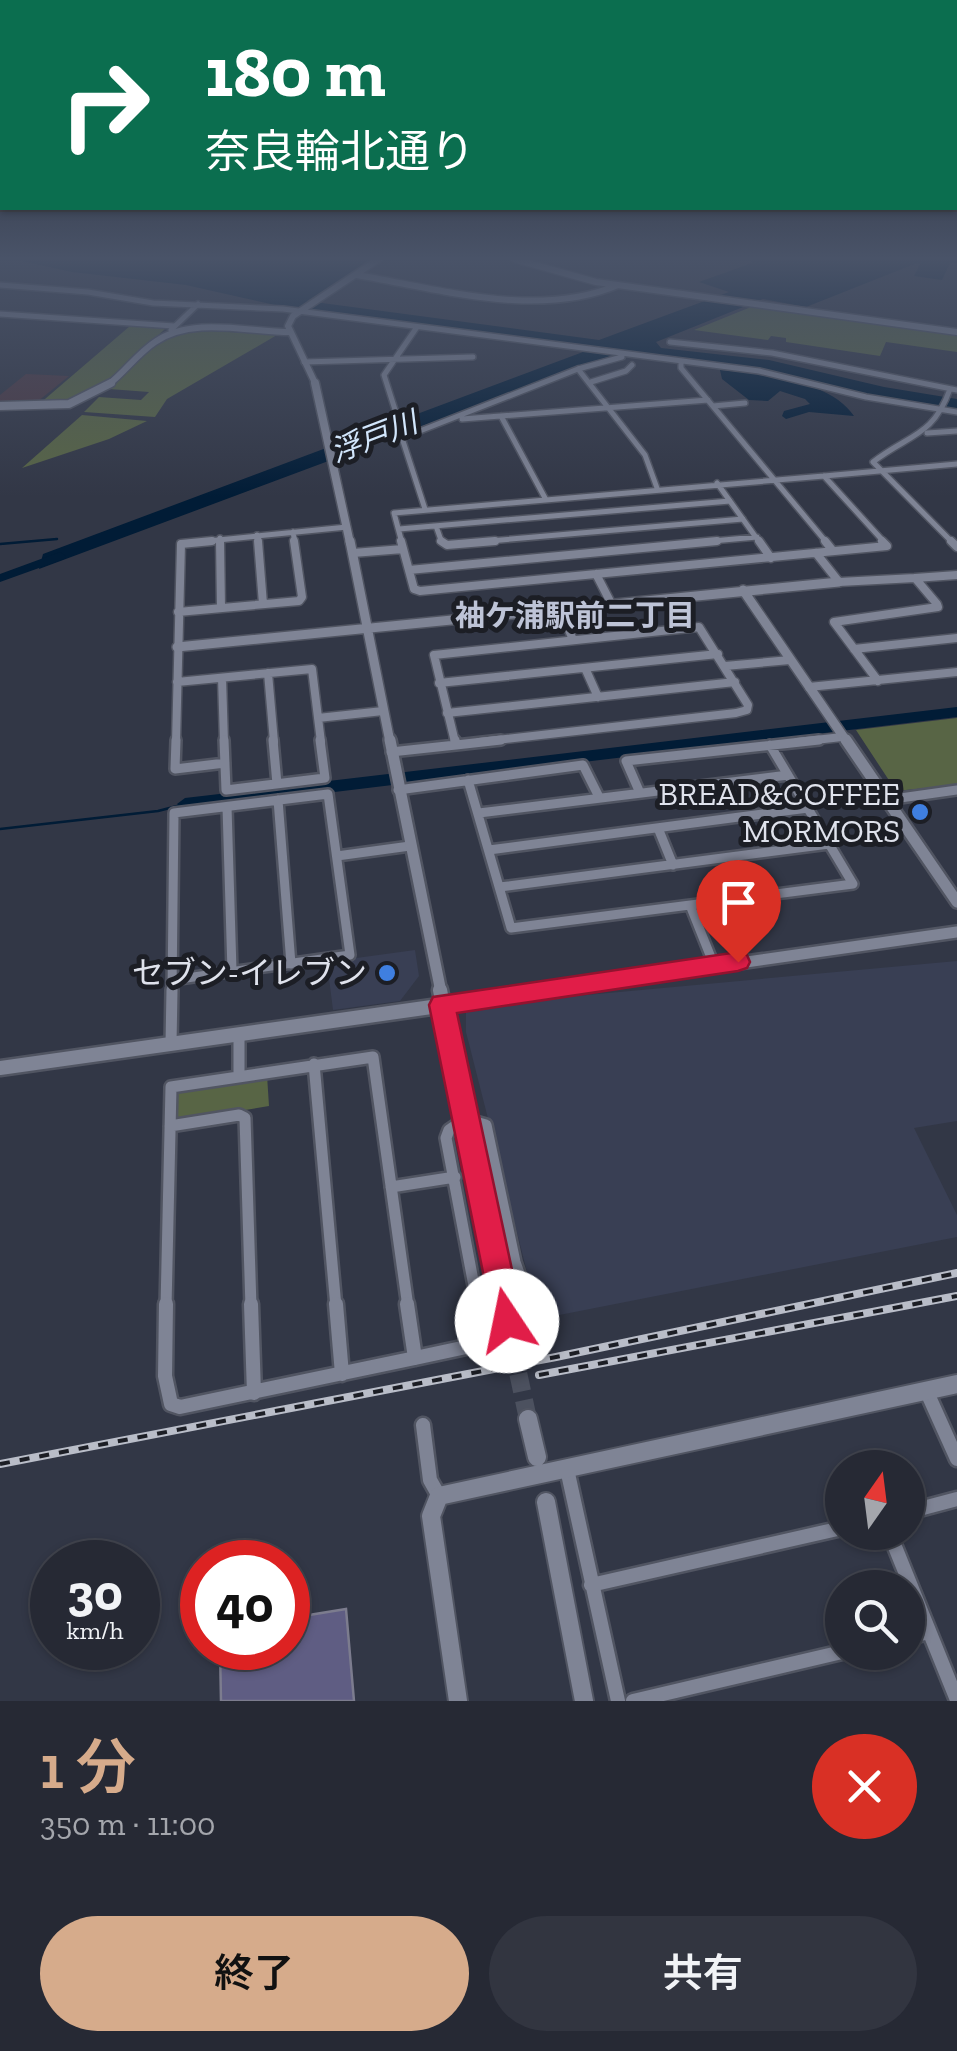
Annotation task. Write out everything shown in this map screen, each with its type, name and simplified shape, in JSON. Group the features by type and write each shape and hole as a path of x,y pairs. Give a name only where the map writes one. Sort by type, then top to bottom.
{"street":[{"path":"0,406 48,408 91,398 160,338"},
{"path":"293,338 320,399 329,438 507,1321"},
{"path":"398,419 384,375 410,338"},
{"path":"499,338 764,372 866,397 957,412"},
{"path":"670,342 772,353 952,392 927,433"},
{"path":"304,362 473,356"},
{"path":"425,509 402,438 578,369 624,356"},
{"path":"680,362 680,367 832,551"},
{"path":"591,382 626,371 632,364"},
{"path":"578,369 646,455 657,488"},
{"path":"450,420 606,408 745,403"},
{"path":"501,416 545,498"},
{"path":"957,431 927,433 873,462 957,547"},
{"path":"823,474 887,546 420,591 414,589 394,513 657,488 823,474 957,464"},
{"path":"718,483 771,558"},
{"path":"558,497 567,515"},
{"path":"398,530 730,501"},
{"path":"436,526 442,544 448,545 743,519"},
{"path":"225,763 175,769 181,544 347,527"},
{"path":"178,612 299,601 302,597 293,532"},
{"path":"576,534 586,553"},
{"path":"257,535 262,604"},
{"path":"409,570 757,537"},
{"path":"220,538 220,608"},
{"path":"353,553 403,549"},
{"path":"816,553 838,582"},
{"path":"596,574 611,603"},
{"path":"177,646 743,590 957,575"},
{"path":"878,681 834,622 938,607 914,578"},
{"path":"743,590 957,902"},
{"path":"560,608 574,640"},
{"path":"390,752 456,745 747,710 699,627 434,655 456,745"},
{"path":"854,649 957,638"},
{"path":"439,683 718,654"},
{"path":"725,666 790,660"},
{"path":"584,668 598,697"},
{"path":"177,682 312,669 326,778 226,790 222,678"},
{"path":"809,688 957,672"},
{"path":"268,673 277,784"},
{"path":"447,713 734,682"},
{"path":"318,718 383,710"},
{"path":"640,793 626,761 842,736"},
{"path":"468,780 511,928 853,884 770,745"},
{"path":"397,787 582,765 587,766 599,797"},
{"path":"479,813 788,775"},
{"path":"886,800 957,790"},
{"path":"171,1044 174,813 328,794 350,955 172,980"},
{"path":"278,800 291,964"},
{"path":"227,806 232,971"},
{"path":"489,850 808,808"},
{"path":"658,828 673,864"},
{"path":"500,887 829,844"},
{"path":"338,856 410,846"},
{"path":"690,905 714,965"},
{"path":"0,1068 957,932"},
{"path":"239,1034 239,1075"},
{"path":"414,1360 373,1057 171,1087 165,1376 171,1404 180,1407 254,1393 414,1360 536,1332 527,1287 515,1262 486,1125 466,1119 449,1130 446,1138 485,1342"},
{"path":"314,1064 342,1374"},
{"path":"170,1126 238,1115 244,1118 254,1393"},
{"path":"392,1188 454,1177"},
{"path":"439,1496 957,1384"},
{"path":"926,1390 957,1459"},
{"path":"528,1420 537,1457"},
{"path":"423,1426 430,1480 439,1496 432,1516 458,1701"},
{"path":"566,1469 618,1701"},
{"path":"925,1507 957,1499"},
{"path":"546,1502 584,1701"},
{"path":"590,1585 825,1532"},
{"path":"896,1550 957,1700"},
{"path":"925,1633 929,1632"},
{"path":"632,1701 825,1656"}],"shaded area":[{"path":"26,374 69,376 32,406 0,404 0,395"},
{"path":"415,950 419,976 400,1001 333,1010 327,962"},
{"path":"957,961 957,1121 914,1128 957,1215 957,1237 539,1319 466,1032 466,1006"}],"green space":[{"path":"116,338 155,338 94,389 77,397 38,405"},
{"path":"271,338 167,399 155,417 84,412 99,397 141,400 149,392 109,389 160,341"},
{"path":"786,338 957,338 957,352 886,342 880,356 786,342"},
{"path":"82,415 147,421 109,439 22,468"},
{"path":"957,718 957,785 896,791 856,730"},
{"path":"267,1075 269,1106 179,1121 174,1117 174,1092"}],"water":[{"path":"508,338 665,338 656,342 661,348 769,360 884,387 957,399 957,410 869,396 762,370 618,353 39,569 43,554 583,352 578,348"},
{"path":"720,370 775,377 812,387 829,394 854,416 809,412 786,419 782,416 784,411 810,404 780,391 768,401 749,400 722,379"}],"building":[{"path":"346,1609 354,1701 221,1701 220,1670 310,1670 310,1615"}],"waterway":[{"path":"0,544 57,539"},
{"name":"浮戸川","path":"0,578 60,556"},
{"path":"185,804 957,712"},
{"path":"0,829 158,811 185,804"}],"tunnel":[{"path":"507,1321 528,1419"}],"railway":[{"path":"0,1464 556,1357 957,1273"},
{"path":"539,1375 957,1296"}],"place":[{"name":"BREAD&COFFEE MORMORS","path":"920,812"},
{"name":"セブン-イレブン","path":"387,973"}],"district":[{"name":"袖ケ浦駅前二丁目","path":"575,616"}],"route":[{"path":"507,1321 442,1005 738,962"}]}
